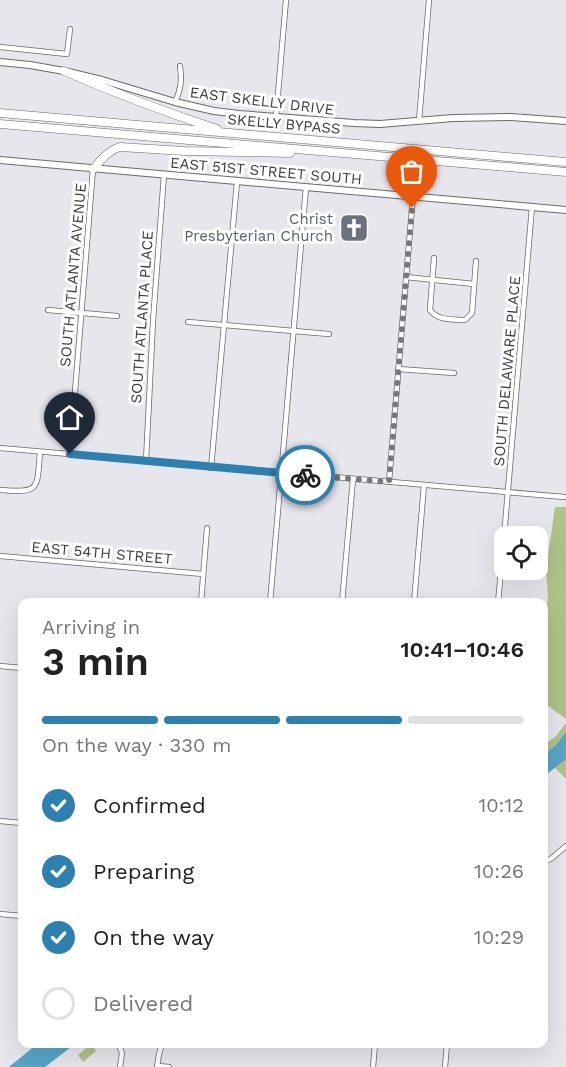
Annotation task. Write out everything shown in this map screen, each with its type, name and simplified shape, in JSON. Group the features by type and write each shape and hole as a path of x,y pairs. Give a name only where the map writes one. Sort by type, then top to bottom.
{"highway":[{"path":"64,70 179,117 230,133"},
{"name":"SKELLY BYPASS","path":"0,113 566,162"},
{"name":"SKELLY BYPASS","path":"0,124 566,172"},
{"path":"93,169 109,153 120,147 183,151 364,155"}],"main road":[{"name":"EAST SKELLY DRIVE","path":"3,63 64,70 214,111 380,124 453,118 511,117 566,120"},
{"name":"EAST 51ST STREET SOUTH","path":"0,160 566,210"}],"street":[{"path":"276,117 286,0"},
{"path":"419,122 429,0"},
{"path":"0,47 67,54 70,28"},
{"path":"3,63 6,48"},
{"path":"175,102 181,88 180,66"},
{"name":"SOUTH ATLANTA AVENUE","path":"70,454 93,169"},
{"name":"SOUTH ATLANTA PLACE","path":"146,461 153,321 164,175"},
{"path":"211,468 237,182"},
{"path":"270,598 306,187"},
{"path":"389,482 413,196"},
{"name":"SOUTH DELAWARE PLACE","path":"505,526 532,207"},
{"path":"434,258 430,310 435,316 465,320 472,313 476,261"},
{"path":"406,277 474,284"},
{"path":"48,310 117,316"},
{"path":"188,322 329,334"},
{"path":"398,369 454,373"},
{"path":"0,448 564,497"},
{"path":"0,490 23,491 33,487 38,476 40,452"},
{"path":"342,598 353,479"},
{"path":"414,598 424,485"},
{"path":"201,598 207,528"},
{"name":"EAST 54TH STREET","path":"0,556 203,574"},
{"name":"SOUTH DELAWARE PLACE","path":"498,598 500,580"},
{"path":"0,666 18,668"},
{"path":"0,821 18,823"},
{"path":"548,860 566,846"},
{"path":"0,914 18,916"},
{"path":"120,1048 122,1053 120,1067"},
{"path":"161,1048 158,1066 169,1067"},
{"path":"373,1067 375,1048"},
{"path":"445,1067 447,1048"}],"green space":[{"path":"555,507 566,507 566,719 548,706 548,556"},
{"path":"566,723 566,779 548,761 548,742"},
{"path":"86,1048 94,1048 96,1051 83,1062 78,1055"}],"water":[{"path":"566,732 566,759 548,773 548,752"},
{"path":"32,1048 70,1048 45,1067 9,1067"}],"way so far":[{"path":"305,475 389,482 412,208"}],"place":[{"name":"Christ Presbyterian Church","path":"354,228"}],"route":[{"path":"70,454 305,475"}]}
